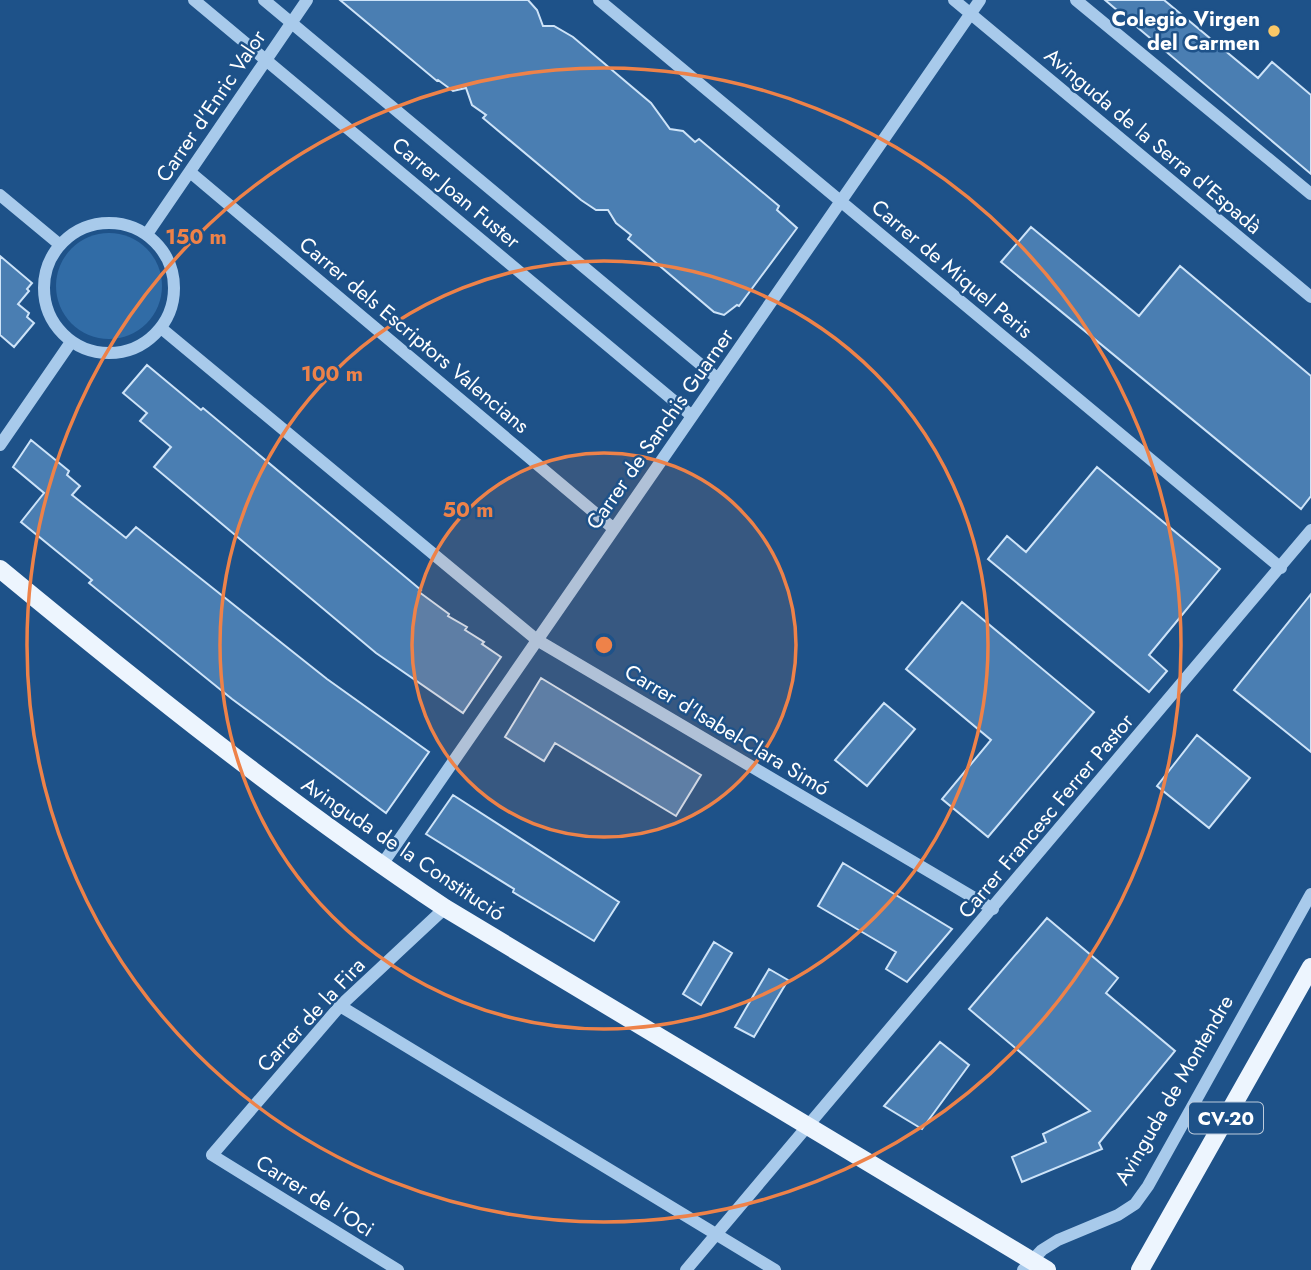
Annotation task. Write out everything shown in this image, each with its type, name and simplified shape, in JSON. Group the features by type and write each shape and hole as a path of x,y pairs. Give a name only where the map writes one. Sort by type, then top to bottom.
{"main road":[{"name":"Avinguda de la Constitució","path":"0,569 262,780 382,866 445,908 810,1126 1027,1265 1047,1270"},
{"name":"CV-20","path":"1140,1270 1311,967"}],"street":[{"name":"Carrer Joan Fuster","path":"194,0 692,416"},
{"name":"Carrer Joan Fuster","path":"264,0 718,379"},
{"name":"Carrer d'Enric Valor","path":"147,234 307,0"},
{"name":"Carrer de Miquel Peris","path":"599,0 1281,568"},
{"name":"Avinguda de la Serra d'Espadà","path":"954,0 1311,297"},
{"path":"970,14 981,0"},
{"path":"1076,0 1311,194"},
{"name":"Carrer de Sanchis Guarner","path":"382,866 970,14"},
{"name":"Carrer dels Escriptors Valencians","path":"190,172 614,528"},
{"path":"0,195 59,244"},
{"path":"111,222 130,225 147,234 163,249 172,268 175,289 172,310 161,328 147,342 129,351 109,354 89,351 71,342 56,326 46,307 43,285 48,263 59,244 74,232 92,224 111,222"},
{"name":"Carrer d'Isabel-Clara Simó","path":"161,328 537,640 993,909"},
{"path":"0,446 71,342"},
{"name":"Carrer Francesc Ferrer Pastor","path":"810,1126 1311,530"},
{"name":"Avinguda de Montendre","path":"1027,1265 1058,1240 1118,1215 1135,1204 1148,1186 1311,894"},
{"name":"Carrer de la Fira","path":"212,1154 340,1006 445,908"},
{"path":"340,1006 775,1270"},
{"path":"686,1270 810,1126"},
{"name":"Carrer de l'Oci","path":"212,1154 398,1270"}],"shaded area":[{"path":"109,233 129,237 146,249 158,266 162,286 158,306 146,323 129,335 109,339 89,335 72,323 60,306 56,286 60,266 72,249 89,237"}],"building":[{"path":"340,0 528,0 537,10 543,26 554,26 573,37 651,103 670,129 683,131 695,142 699,139 779,206 777,210 797,228 739,306 724,315 714,312 628,239 631,235 616,223 608,210 596,210 581,200 483,118 486,115 472,105 466,88 453,91 437,81"},
{"path":"1105,0 1164,0 1258,78 1272,62 1311,95 1311,174"},
{"path":"1031,227 1139,316 1180,266 1311,376 1311,496 1301,509 1001,262"},
{"path":"0,256 32,283 18,304 29,313 27,317 34,323 14,347 0,335"},
{"path":"147,365 201,410 203,408 421,590 419,592 449,614 448,616 467,627 465,630 501,657 463,713 376,653 154,467 171,447 140,421 147,413 123,393"},
{"path":"31,440 69,471 67,475 80,486 72,495 126,538 136,527 327,679 429,752 386,813 232,699 89,583 92,580 21,522 44,493 13,467"},
{"path":"1097,467 1220,569 1149,655 1167,671 1149,692 988,559 1007,536 1026,552"},
{"path":"1311,594 1311,752 1234,690"},
{"path":"962,602 1094,712 988,837 942,799 991,740 906,669"},
{"path":"541,678 701,775 676,816 555,743 544,761 505,737"},
{"path":"884,703 915,729 867,786 835,760"},
{"path":"1197,735 1250,778 1209,828 1157,786"},
{"path":"453,795 619,902 594,941 513,892 514,889 426,834"},
{"path":"843,863 952,929 907,982 886,969 896,952 818,906"},
{"path":"1047,918 1118,978 1106,993 1175,1051 1099,1143 1102,1149 1022,1182 1012,1157 1046,1142 1043,1134 1090,1111 969,1009"},
{"path":"714,942 732,953 701,1005 683,994"},
{"path":"769,969 788,980 754,1037 735,1027"},
{"path":"940,1042 969,1065 922,1129 884,1106"}],"place":[{"name":"Colegio Virgen del Carmen","path":"1274,31"}]}
